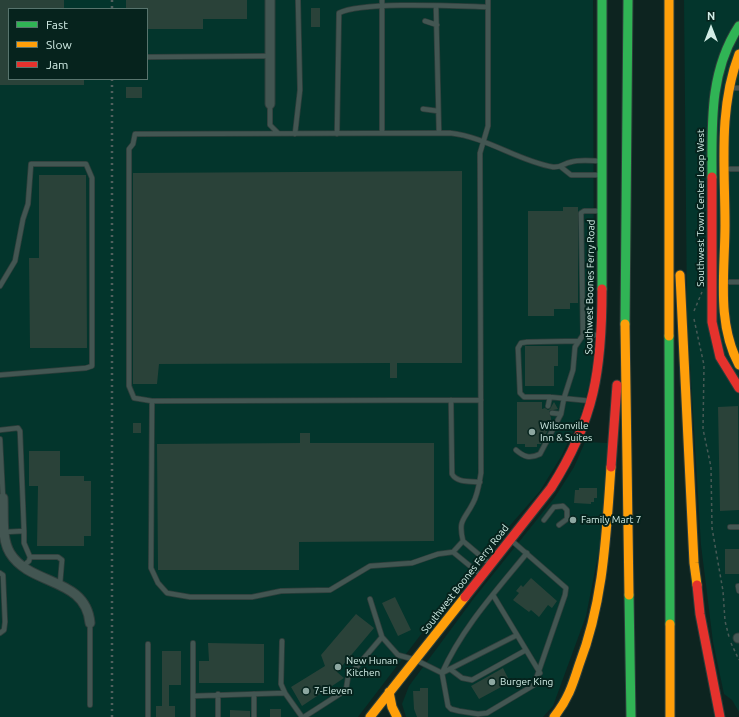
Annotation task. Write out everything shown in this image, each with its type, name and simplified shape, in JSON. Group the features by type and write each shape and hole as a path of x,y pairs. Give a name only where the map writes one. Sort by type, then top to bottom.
{"main road":[{"name":"Southwest Boones Ferry Road","path":"370,717 551,488 582,433 593,401 599,374 602,335 602,0"},
{"path":"628,0 625,334 631,715"},
{"path":"669,0 670,715"},
{"name":"Southwest Town Center Loop West","path":"739,26 721,62 713,95 712,282 712,322 716,344 728,374 739,388"},
{"path":"739,54 728,88 725,105 726,331 731,348 739,364"},
{"path":"670,234 679,247"},
{"path":"679,263 694,563 700,614 720,717"},
{"path":"565,717 566,702 587,645 596,612 604,567 616,396 625,334"},
{"path":"389,692 392,706 397,717"},
{"path":"716,696 729,713"},
{"path":"554,717 566,702"}],"street":[{"path":"270,0 270,104"},
{"path":"1,499 7,547 10,553 29,571 60,584 76,594 86,606 90,623"}],"lane":[{"path":"295,134 300,90 298,0"},
{"path":"382,0 382,133"},
{"path":"488,0 488,126 480,153 480,482 472,504 463,517 460,529 463,541 490,564"},
{"path":"337,134 339,13 352,8 436,6 487,7"},
{"path":"436,6 439,133"},
{"path":"425,21 437,25"},
{"path":"148,58 270,56"},
{"path":"728,88 739,88"},
{"path":"270,104 270,125 278,133"},
{"path":"423,110 438,111"},
{"path":"481,400 152,400 134,398 129,386 129,150 133,144 135,134 466,134 541,164 561,167 572,175 602,175"},
{"path":"561,167 570,162 602,161"},
{"path":"0,286 16,260 23,219 28,204 31,164 86,164 92,178 92,366 86,368 0,375"},
{"path":"725,169 739,169"},
{"path":"516,450 527,457 533,458 540,454 561,414 564,398 573,370 576,347 583,334 581,213 584,211 602,211"},
{"path":"712,282 739,282"},
{"path":"583,334 602,335"},
{"path":"578,341 521,343 518,348 520,393 524,397 550,397 593,401"},
{"path":"548,406 550,397"},
{"path":"152,400 151,568 158,583 167,594 190,597 252,597 282,591 330,590 370,566 412,563 438,554 453,552 463,541"},
{"path":"451,400 452,474 454,478 460,481 480,482"},
{"path":"552,413 561,414"},
{"path":"0,430 18,428 20,431 24,543 30,557 29,561 23,566"},
{"path":"0,439 1,499"},
{"path":"544,520 554,507 558,505 563,506 567,510 567,518 559,525"},
{"path":"730,527 739,527"},
{"path":"5,532 24,531"},
{"path":"510,539 566,588 540,673 534,685 487,713 477,716 451,709 448,706 442,673 450,654 493,595 527,554"},
{"path":"453,552 481,575"},
{"path":"30,557 58,557 62,560 60,584"},
{"path":"0,572 3,575 5,622 4,630 0,633"},
{"path":"739,586 739,591"},
{"path":"493,595 540,673"},
{"path":"370,599 382,637 398,655 416,660 442,673"},
{"path":"90,623 90,705"},
{"path":"442,673 517,635"},
{"path":"282,641 282,684 285,693 303,717 346,690 348,677 382,637"},
{"path":"193,643 193,717"},
{"path":"148,644 148,717"},
{"path":"450,669 462,678 472,680 526,650"},
{"path":"193,696 285,693"},
{"path":"218,694 218,717"},
{"path":"254,694 254,717"}],"path":[{"path":"703,288 694,312 704,365 703,429 711,466 712,528 723,591 725,621 732,647 739,660"}],"shaded area":[{"path":"0,0 593,0 594,352 589,385 580,417 562,455 540,491 500,537 419,637 358,717 0,717"},
{"path":"684,0 739,0 739,712 732,700 724,694 713,642 701,545 687,314"},
{"path":"585,442 608,443 603,530 586,616 553,706 543,717 406,717 402,704 409,686 474,598 555,497 574,467"}],"building":[{"path":"0,0 64,0 64,8 8,8 8,80 84,80 84,85 0,85"},
{"path":"126,0 247,0 247,19 203,19 203,29 148,29 148,8 126,8"},
{"path":"311,8 320,8 320,27 311,27"},
{"path":"126,87 142,87 142,98 126,98"},
{"path":"462,171 462,363 397,363 397,378 390,378 390,363 159,364 157,384 133,384 133,173"},
{"path":"39,175 86,175 87,348 30,348 29,258 39,258"},
{"path":"563,207 578,207 578,303 570,303 570,309 554,309 554,316 528,316 528,211 563,211"},
{"path":"525,346 558,346 558,366 554,366 554,386 525,386"},
{"name":"Wilsonville Inn & Suites","path":"517,402 542,402 542,409 545,408 548,410 554,402 558,409 549,411 551,424 541,444 537,444 537,447 525,447 525,444 517,444"},
{"path":"738,406 739,510 720,511 718,407"},
{"path":"133,423 141,423 141,433 133,433"},
{"path":"300,433 310,433 310,443 434,443 434,541 299,542 299,570 158,570 157,444 300,443"},
{"path":"29,451 60,451 60,476 84,476 84,481 91,481 91,536 84,536 84,546 37,546 38,486 29,486"},
{"path":"579,488 597,488 597,498 594,498 594,502 591,502 591,504 574,503 575,490 579,490"},
{"path":"725,549 739,549 739,574 725,574"},
{"path":"531,578 557,601 552,608 548,605 539,617 531,610 529,612 513,600 519,593 516,591 521,585 523,587"},
{"path":"395,597 411,630 398,636 382,603"},
{"path":"356,614 374,628 337,672 344,678 302,706 291,687 325,666 321,655"},
{"path":"208,643 264,644 264,683 199,683 199,661 209,661"},
{"path":"162,651 181,651 181,685 169,685 169,706 175,706 175,717 156,717 156,706 162,706"},
{"name":"Burger King","path":"503,668 509,680 502,684 503,686 479,699 471,686"},
{"path":"420,688 428,688 428,717 417,717 414,709 413,691 420,691"},
{"path":"270,709 281,709 281,717 270,717"},
{"path":"230,710 250,711 250,717 230,717"}],"railway":[{"path":"112,0 112,8"},
{"path":"112,80 112,717"}],"traffic: fast":[{"path":"602,0 602,289"},
{"path":"625,324 628,0"},
{"path":"712,177 713,118 717,80 729,44 739,26"},
{"path":"669,336 670,624"},
{"path":"629,595 631,717"}],"traffic: slow":[{"path":"669,0 669,336"},
{"path":"739,54 732,75 725,117 725,225 723,279 724,314 727,332 739,365"},
{"path":"680,275 694,563 697,585"},
{"path":"625,324 629,595"},
{"path":"554,717 563,704 572,686 594,616 599,592 605,542 611,467"},
{"path":"370,717 465,597"},
{"path":"670,624 670,717"},
{"path":"389,692 392,707 397,717"}],"traffic: jam":[{"path":"712,177 712,322 720,357 739,388"},
{"path":"465,597 551,488 578,439 593,393 597,369 602,318 602,289"},
{"path":"611,467 617,385"},
{"path":"697,585 700,614 720,717"}],"place":[{"name":"Wilsonville Inn & Suites","path":"532,432"},
{"name":"Family Mart 7","path":"573,520"},
{"name":"New Hunan Kitchen","path":"338,667"},
{"name":"Burger King","path":"492,682"},
{"name":"7-Eleven","path":"306,691"}]}
